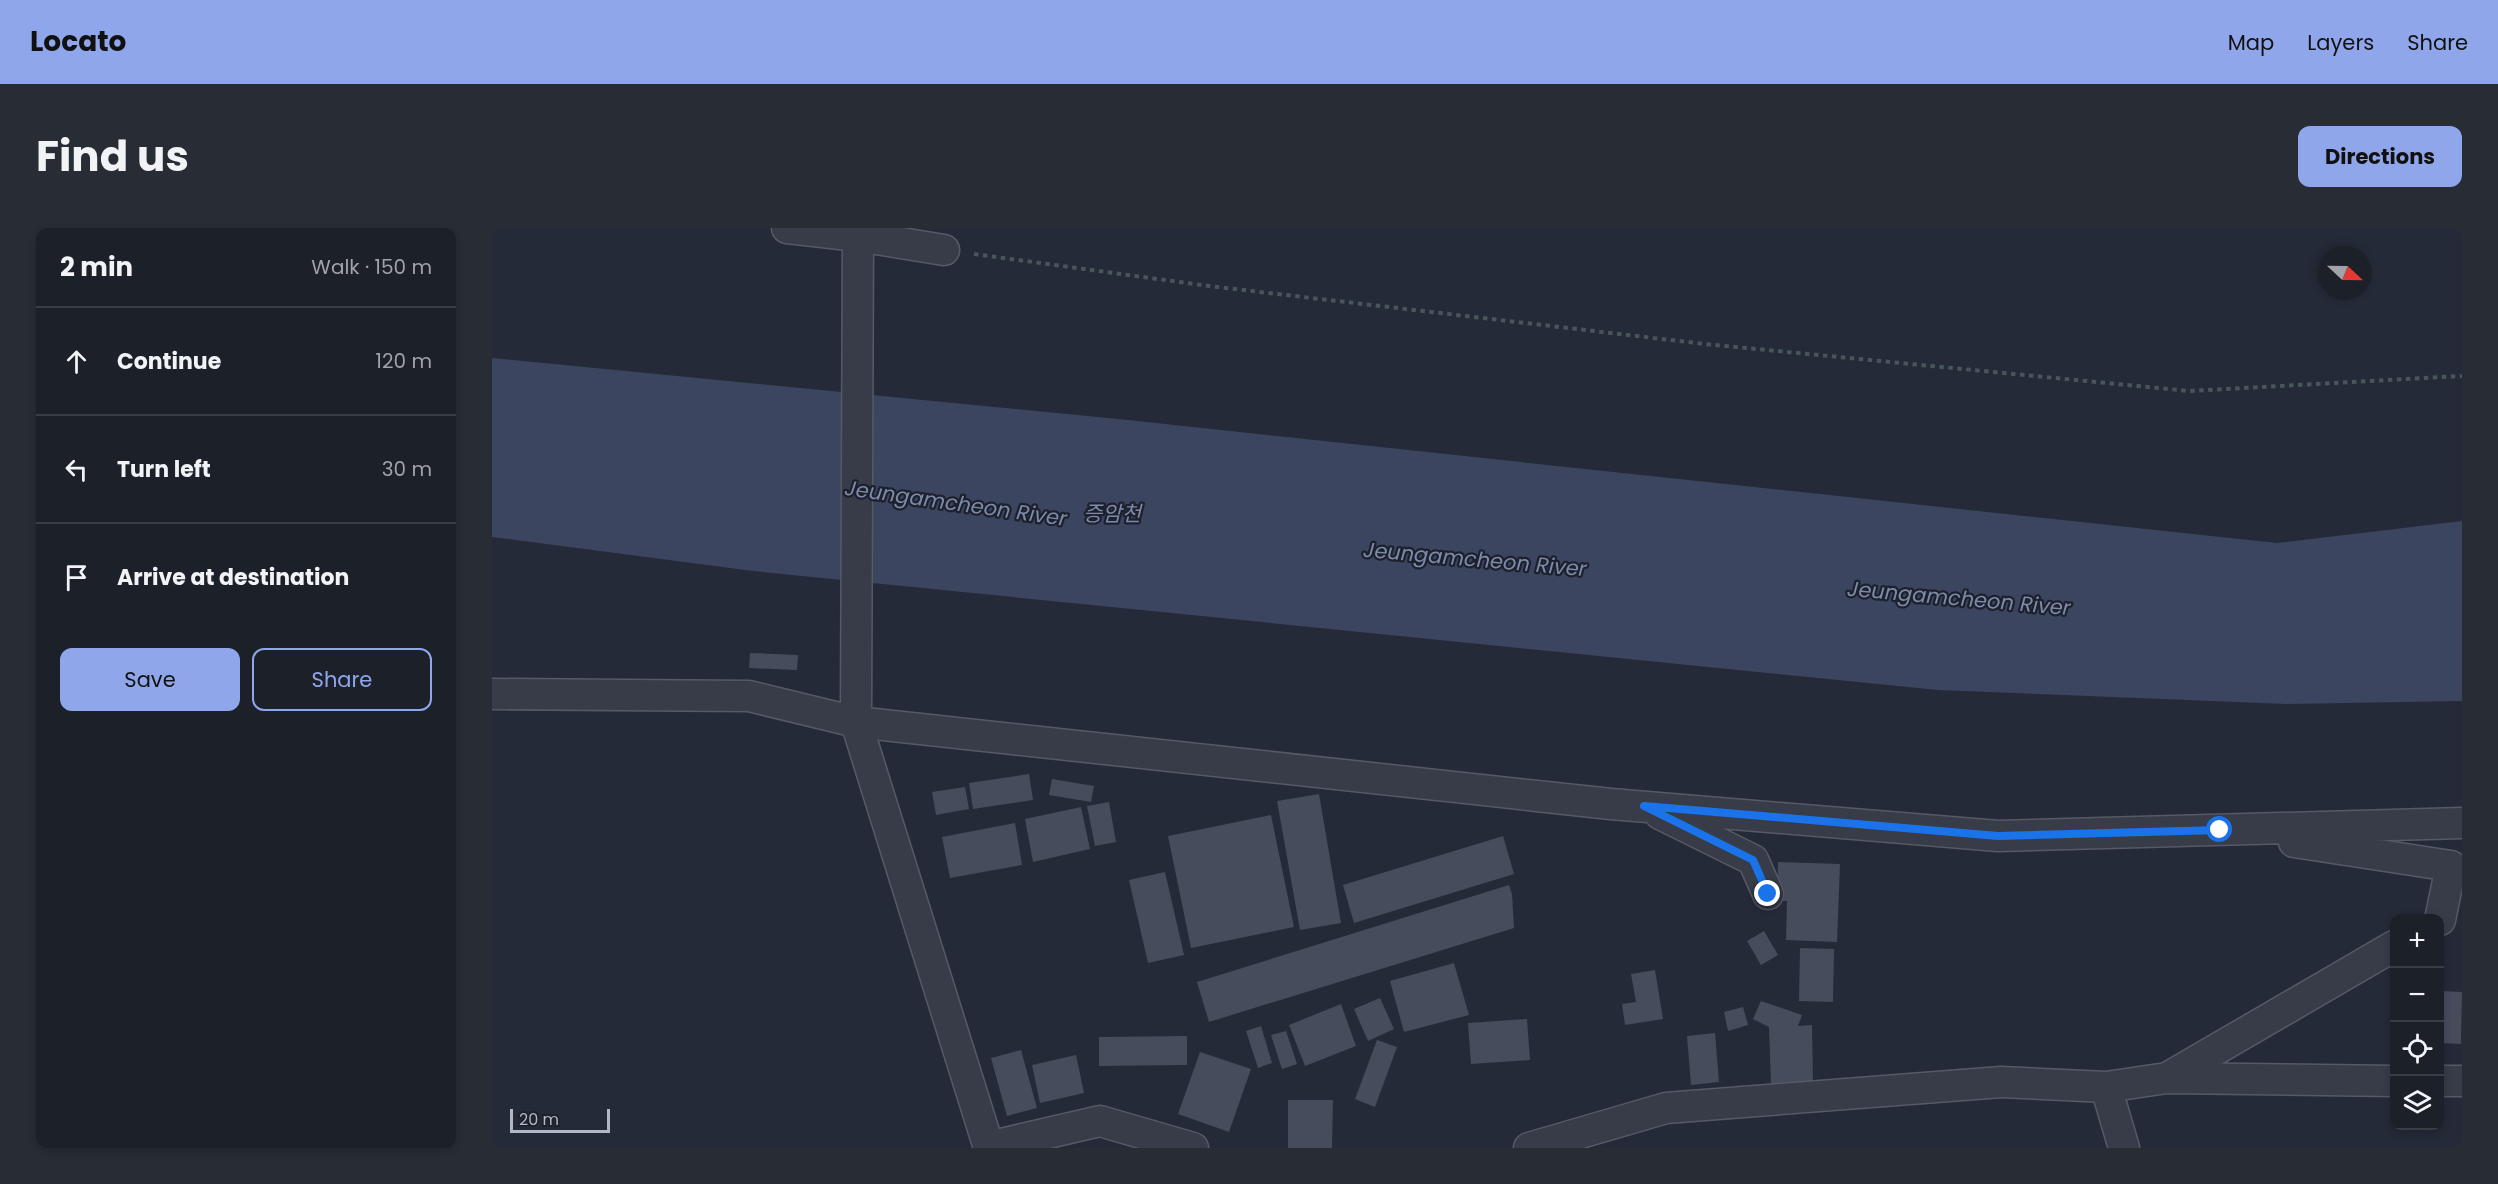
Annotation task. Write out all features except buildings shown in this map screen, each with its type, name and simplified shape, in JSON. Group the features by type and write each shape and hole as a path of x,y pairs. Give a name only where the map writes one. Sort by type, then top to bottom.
{"street":[{"path":"787,228 858,240 944,250"},
{"path":"858,240 856,709 988,1148 1100,1121 1193,1148"},
{"path":"492,694 749,696 1644,806 1998,836 2462,823"},
{"path":"1644,806 1753,860 1768,894"},
{"path":"2220,830 2451,866 2440,914"},
{"path":"2167,1078 2390,948"},
{"path":"1529,1148 1666,1108 2001,1082 2106,1087 2167,1078 2390,1081"},
{"path":"2444,1081 2462,1081"},
{"path":"2106,1087 2124,1148"}],"path":[{"path":"944,250 1209,286 1706,344 2188,391 2462,376"}],"water":[{"name":"증암천","path":"492,358 1128,420 2277,543 2462,521 2462,701 2286,704 1938,690 753,571 492,537"}],"route":[{"path":"1768,894 1753,860 1644,806 1998,836 2220,830"}],"water label":[{"name":"Jeungamcheon River","path":"956,503"},
{"name":"Jeungamcheon River","path":"1475,559"},
{"name":"Jeungamcheon River","path":"1959,598"}]}
